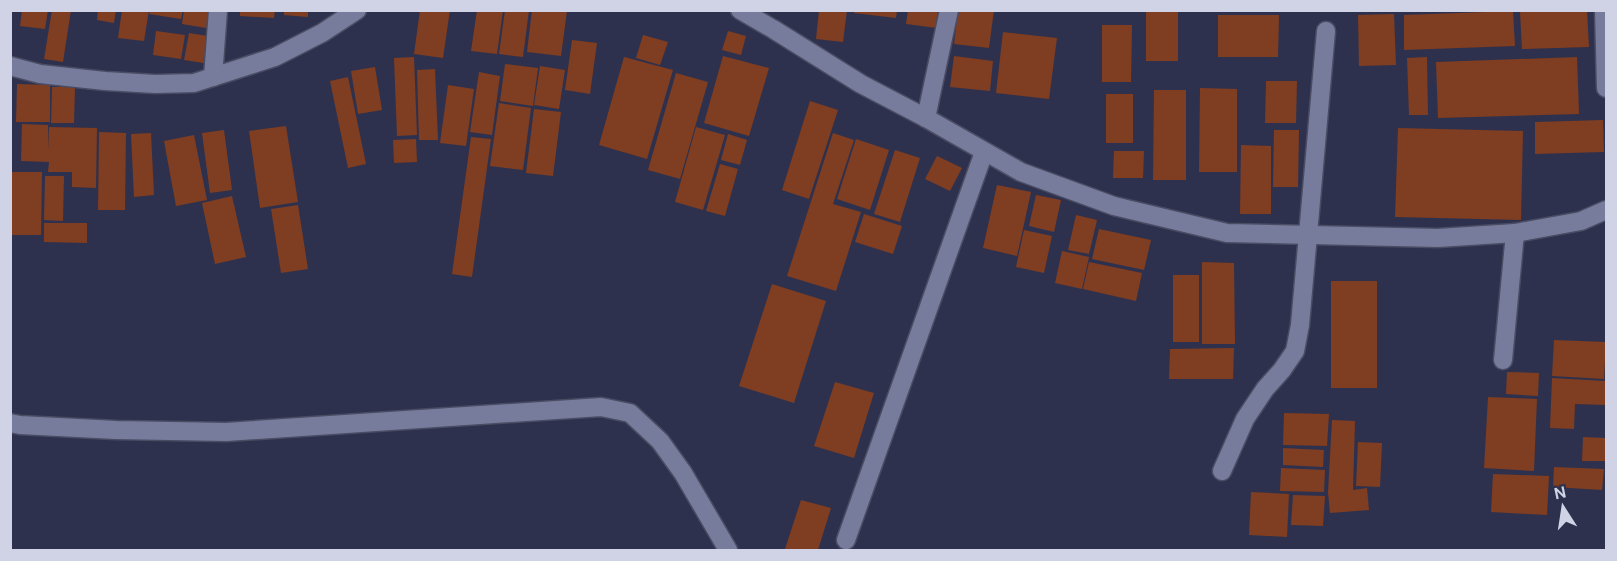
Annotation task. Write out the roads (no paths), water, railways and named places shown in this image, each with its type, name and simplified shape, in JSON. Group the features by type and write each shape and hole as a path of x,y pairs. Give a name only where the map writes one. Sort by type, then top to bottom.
{"street":[{"path":"213,77 218,10"},
{"path":"10,66 40,74 105,81 155,84 194,82 275,57 322,33 357,10"},
{"path":"740,10 861,84 1021,172 1125,209 1227,233 1438,238 1515,233 1581,221 1606,210"},
{"path":"926,118 950,10"},
{"path":"1604,10 1606,88"},
{"path":"1222,471 1245,419 1295,351 1300,325 1326,31"},
{"path":"846,540 984,152"},
{"path":"1503,360 1515,233"},
{"path":"10,423 116,430 226,432 601,407 630,413 660,441 683,473 728,550"}]}
